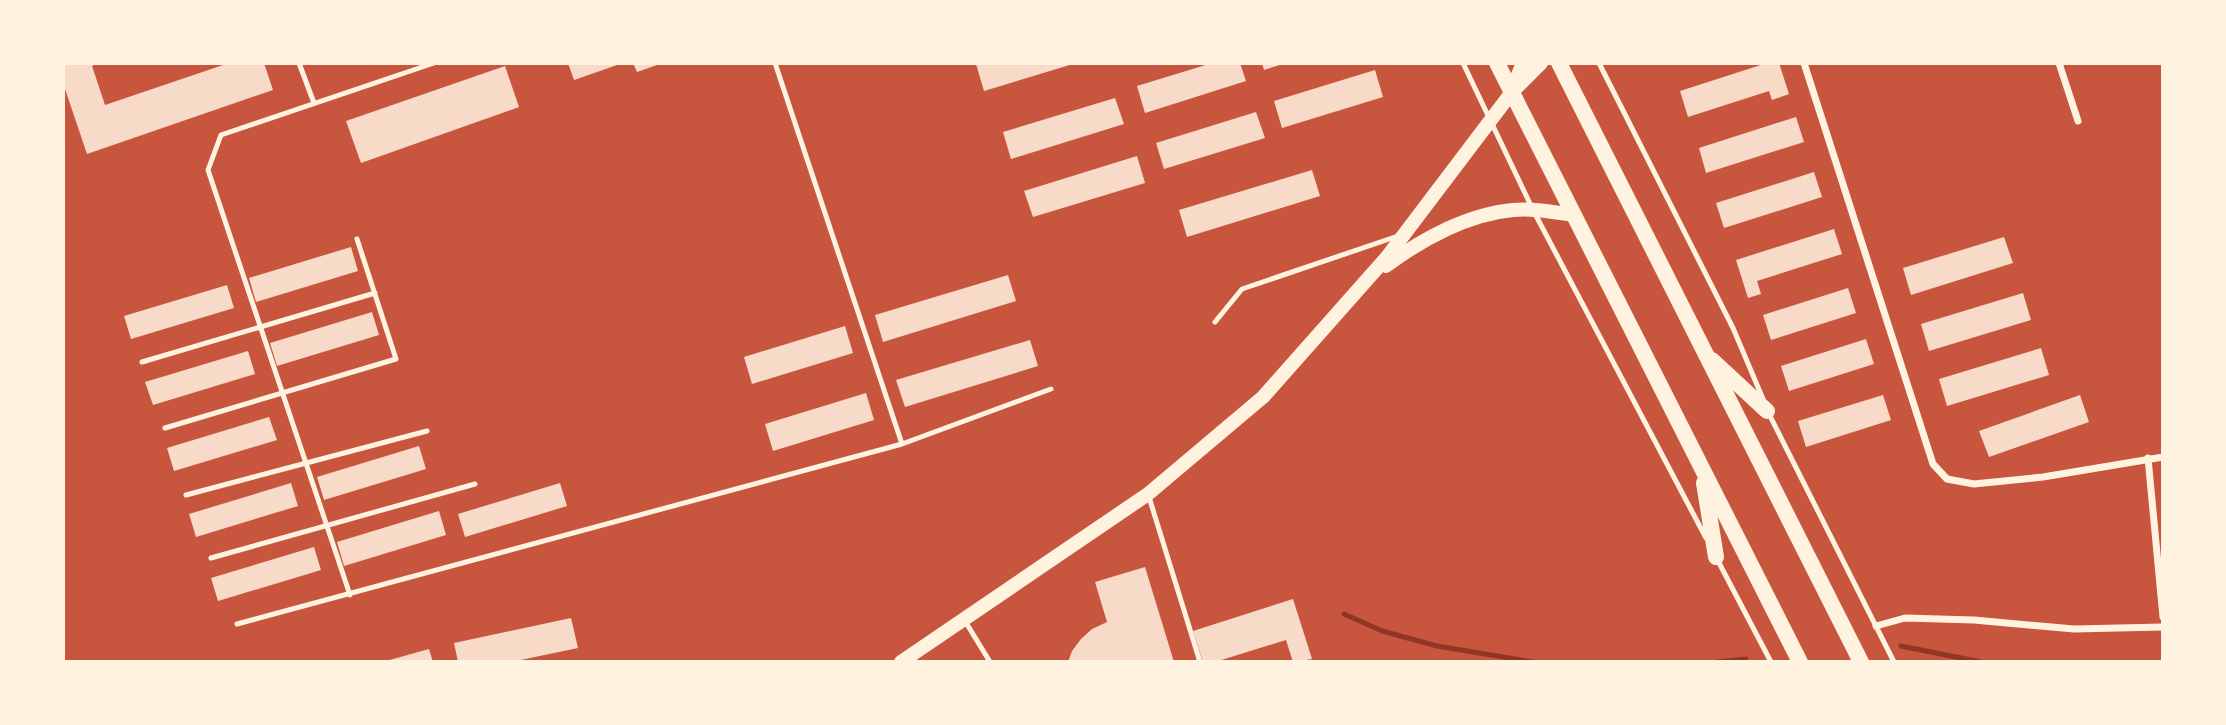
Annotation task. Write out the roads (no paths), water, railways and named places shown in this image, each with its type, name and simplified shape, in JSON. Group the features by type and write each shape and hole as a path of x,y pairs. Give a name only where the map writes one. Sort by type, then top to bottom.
{"main road":[{"path":"1497,63 1800,662"},
{"path":"901,662 1148,494 1263,397 1405,234 1492,120 1511,92 1523,63"},
{"path":"1511,92 1541,63"},
{"path":"1559,63 1861,662"},
{"path":"1368,279 1401,254 1457,225 1496,213 1533,209 1573,215"},
{"path":"1704,352 1767,411"},
{"path":"1701,467 1716,557"}],"street":[{"path":"1804,63 1933,464 1947,479 1974,484 2043,477 2163,457"},
{"path":"2059,63 2078,121"},
{"path":"2148,458 2163,617"},
{"path":"1876,626 1905,618 1974,620 2074,629 2163,627"}],"lane":[{"path":"299,63 314,103"},
{"path":"350,595 208,170 222,135 434,63"},
{"path":"775,63 902,444"},
{"path":"1464,63 1533,209 1771,662"},
{"path":"1599,63 1733,328 1767,411 1894,662"},
{"path":"1215,321 1242,289 1405,234"},
{"path":"165,428 396,359 357,239"},
{"path":"142,362 375,293"},
{"path":"237,624 902,444 1051,389"},
{"path":"186,495 427,431"},
{"path":"211,558 475,484"},
{"path":"1148,494 1200,662"},
{"path":"965,621 990,662"}],"waterway":[{"path":"1344,614 1382,631 1437,646 1533,662"},
{"path":"1901,646 1981,662"},
{"path":"1716,662 1746,659"}]}
